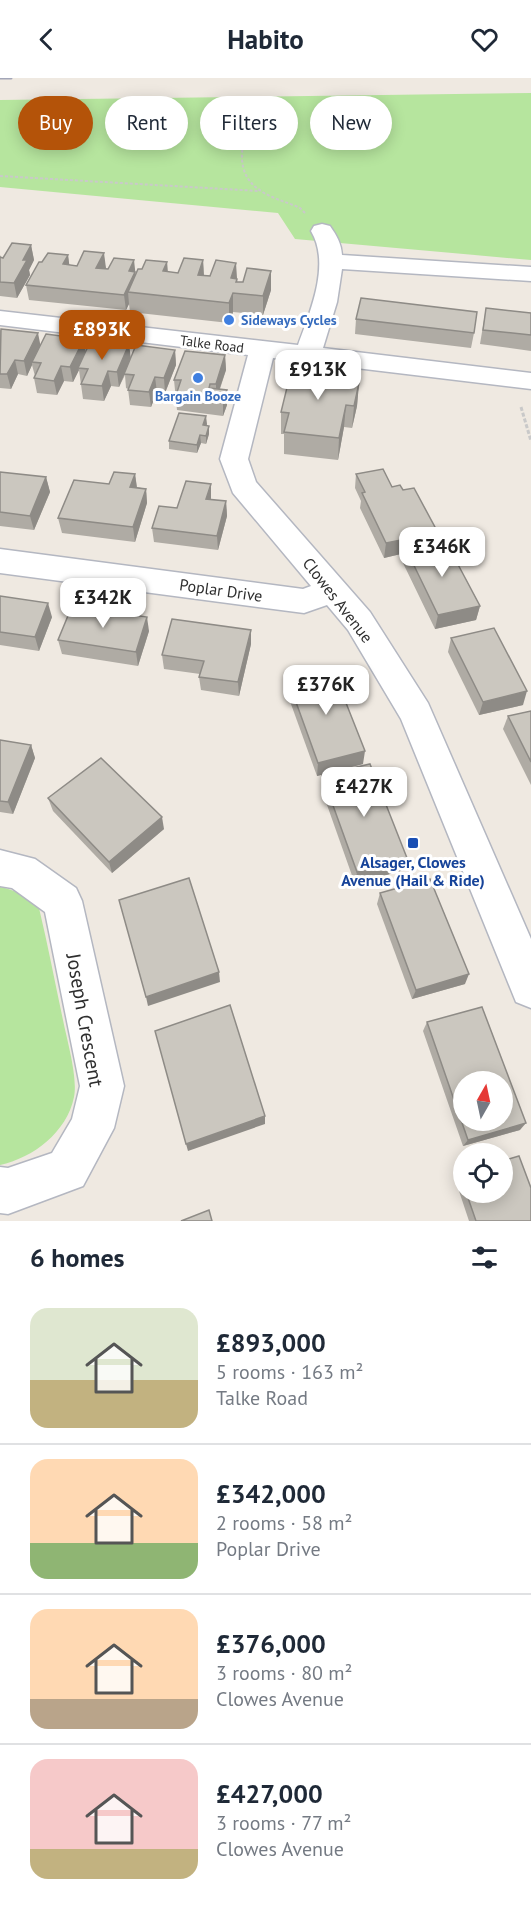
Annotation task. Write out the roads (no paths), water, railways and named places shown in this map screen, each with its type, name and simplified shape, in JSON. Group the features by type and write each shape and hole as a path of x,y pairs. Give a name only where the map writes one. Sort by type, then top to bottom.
{"street":[{"path":"308,355 324,308 330,261 330,245 322,231"},
{"path":"330,261 531,274"},
{"name":"Talke Road","path":"0,318 531,381"},
{"name":"Clowes Avenue","path":"262,350 234,459 243,486 359,621 416,712 531,987"},
{"name":"Poplar Drive","path":"0,561 304,601 334,590"},
{"name":"Joseph Crescent","path":"0,868 21,872 62,901 102,1086 92,1128 67,1170 8,1191 0,1190"}],"railway":[{"path":"0,78 11,78"}],"place":[{"name":"Sideways Cycles","path":"229,320"},
{"name":"Bargain Booze","path":"198,378"},
{"name":"Alsager, Clowes Avenue (Hail & Ride)","path":"413,843"}]}
